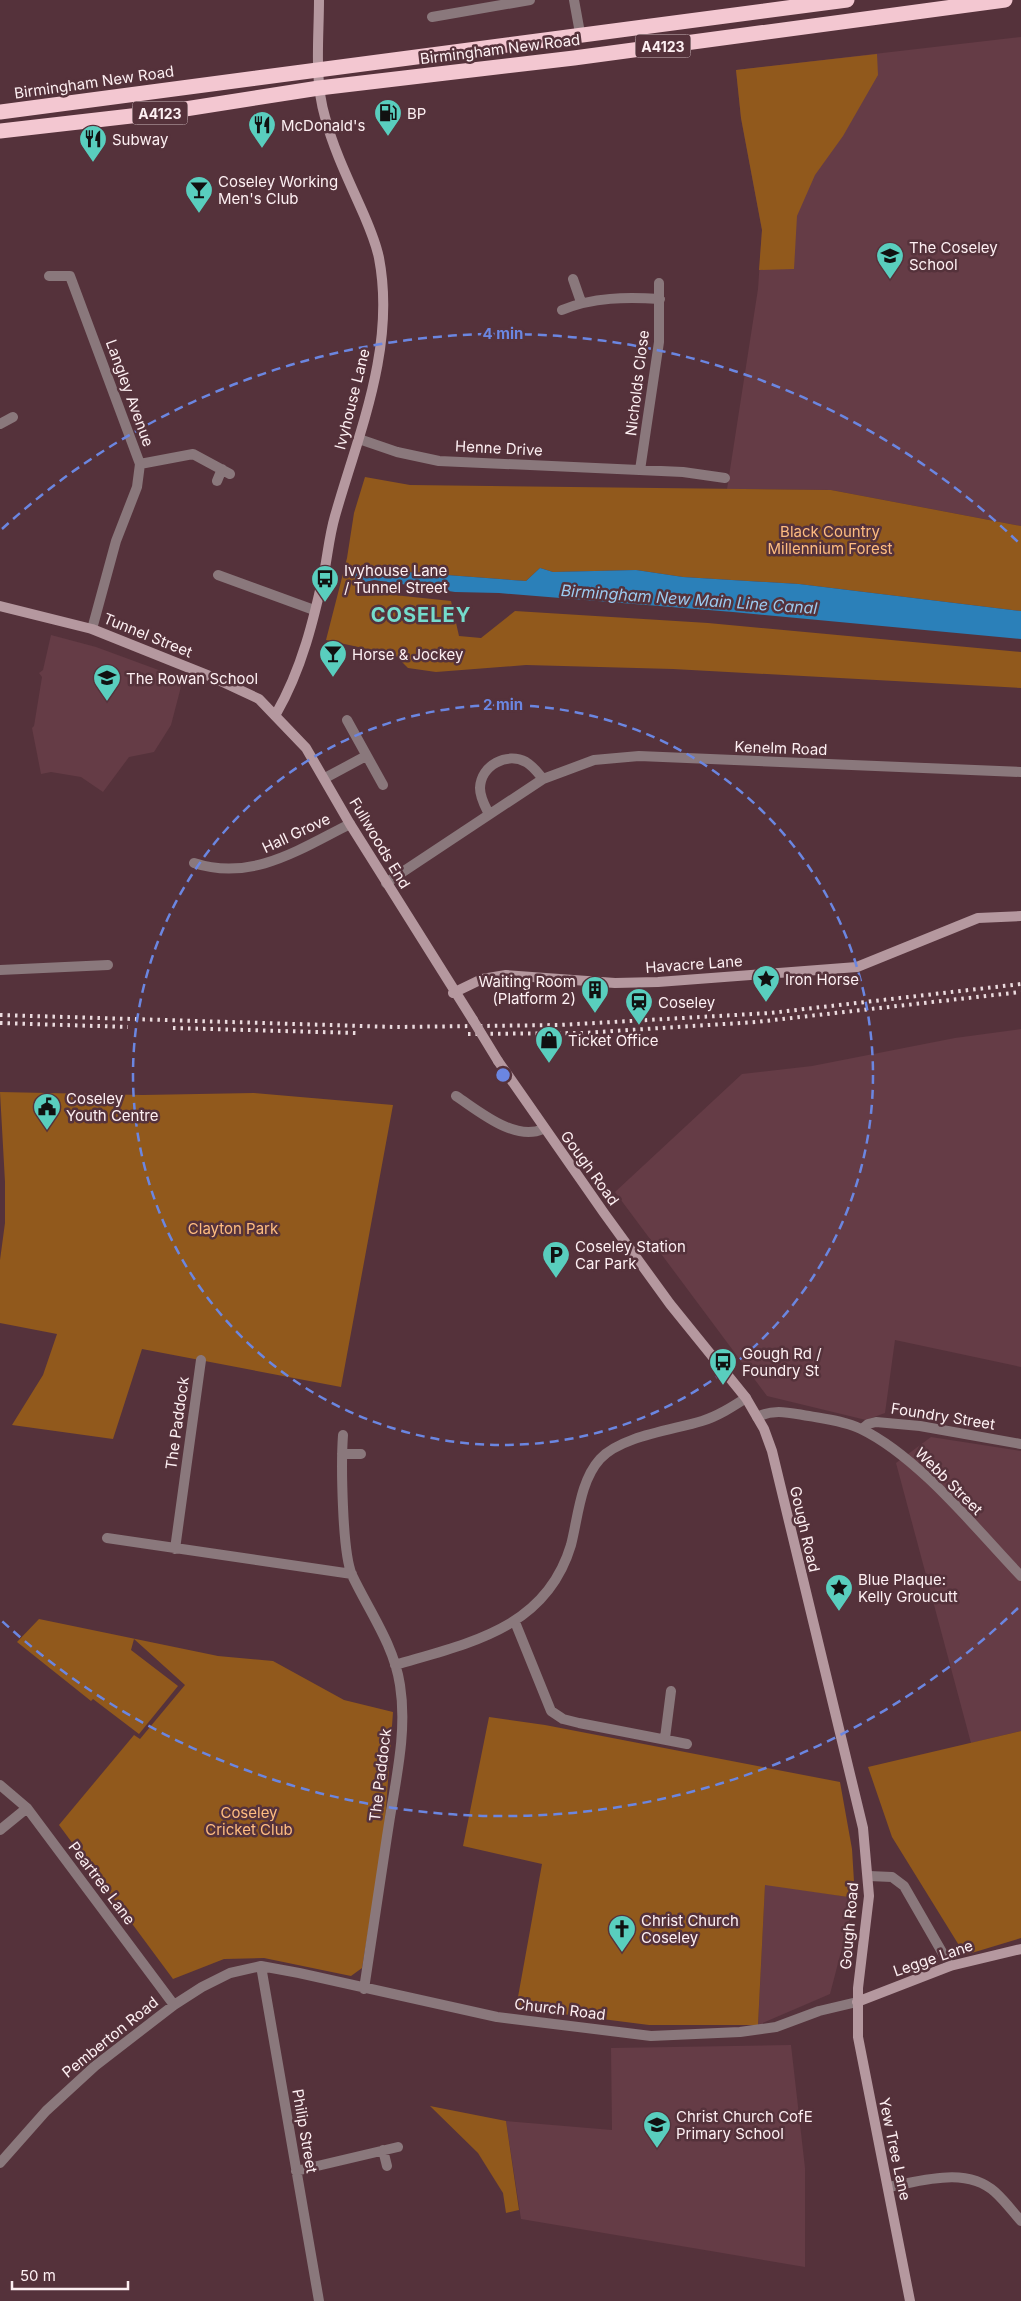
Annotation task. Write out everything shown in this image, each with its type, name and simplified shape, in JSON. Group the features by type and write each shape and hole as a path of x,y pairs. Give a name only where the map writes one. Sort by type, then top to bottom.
{"highway":[{"name":"Birmingham New Road","path":"0,112 319,70 580,33 750,6 847,0"},
{"name":"Birmingham New Road","path":"0,131 166,112 320,88 584,56 1005,0"},
{"path":"750,6 753,34"},
{"path":"580,33 584,56"}],"main road":[{"name":"Ivyhouse Lane","path":"276,714 292,686 306,647 334,518 359,439 379,361 383,323 383,282 375,242 334,145 325,118 319,70 319,0"},
{"name":"Tunnel Street","path":"0,606 92,629 220,680 259,699 276,714"},
{"name":"Fullwoods End","path":"276,714 306,748 453,993"},
{"name":"Havacre Lane","path":"453,993 482,979 506,975 597,982 658,982 857,967 978,918 1021,916"},
{"name":"Gough Road","path":"453,993 473,1020 543,1128 670,1304 746,1398 757,1417 772,1451 824,1671 857,1796 869,1876 869,1913 857,2002"},
{"name":"Legge Lane","path":"857,2002 950,1966 1021,1949"},
{"name":"Yew Tree Lane","path":"857,2002 858,2037 910,2301"}],"street":[{"path":"432,17 530,0"},
{"path":"574,0 580,33"},
{"name":"Langley Avenue","path":"49,276 70,276 140,464 137,487 116,541 92,629"},
{"path":"573,279 581,302"},
{"name":"Nicholds Close","path":"640,470 659,342 659,283"},
{"path":"562,310 581,302 635,297 660,299"},
{"path":"0,424 13,417"},
{"name":"Henne Drive","path":"359,439 398,452 440,460 683,472 725,478"},
{"path":"140,464 193,454 226,471 217,482"},
{"path":"218,575 314,610"},
{"path":"347,720 383,785"},
{"path":"325,778 366,756"},
{"name":"Kenelm Road","path":"386,883 543,779 594,760 639,756 1021,772"},
{"path":"489,814 481,797 481,780 485,773 498,761 517,759 526,762 543,779"},
{"name":"Hall Grove","path":"194,863 207,868 240,869 268,864 350,824"},
{"path":"0,970 108,965"},
{"name":"Gough Road","path":"456,1096 513,1129 534,1133 543,1128"},
{"name":"The Paddock","path":"175,1549 201,1360"},
{"path":"395,1665 474,1642 515,1622 547,1591 562,1568 587,1481 600,1459 623,1444 703,1421 746,1398"},
{"name":"Webb Street","path":"757,1417 775,1410 834,1421 862,1429 903,1456 927,1477 1021,1576"},
{"name":"Foundry Street","path":"862,1429 868,1424 876,1422 920,1426 1021,1444"},
{"name":"The Paddock","path":"343,1436 342,1454 347,1552 352,1574 384,1636 395,1665 400,1685 402,1714 400,1755 364,1989"},
{"path":"342,1454 361,1454"},
{"path":"107,1538 352,1574"},
{"path":"515,1622 551,1711 563,1719 579,1723 665,1738 687,1744"},
{"path":"665,1738 671,1691"},
{"name":"Peartree Lane","path":"0,1785 27,1808 174,2005"},
{"path":"0,1830 27,1808"},
{"path":"869,1876 892,1877 904,1886 950,1966"},
{"name":"Church Road","path":"261,1966 497,2017 651,2036 740,2032 776,2027 819,2011 857,2002"},
{"name":"Pemberton Road","path":"0,2163 46,2111 95,2066 174,2005 202,1987 230,1973 261,1966"},
{"name":"Philip Street","path":"261,1966 319,2301"},
{"path":"296,2171 398,2147"},
{"path":"383,2150 387,2166"},
{"path":"888,2187 953,2177 974,2179 995,2192 1021,2221"}],"shaded area":[{"name":"The Coseley School","path":"1021,37 1021,526 831,490 727,489 758,289 762,230 741,118 736,70"},
{"name":"The Rowan School","path":"51,635 96,647 183,679 171,725 154,752 129,757 103,792 81,777 51,772 41,774 32,728 34,726 42,677 39,673 43,670"},
{"path":"1021,1029 1021,1367 895,1340 885,1413 866,1420 767,1396 615,1192 742,1074 812,1066 955,1038"},
{"path":"931,1437 1021,1451 1021,1731 971,1743 896,1463"},
{"path":"765,1884 855,1898 830,1994 758,2025"},
{"name":"Christ Church CofE Primary School","path":"791,2045 805,2168 805,2267 521,2219 506,2121 612,2130 611,2048"}],"green space":[{"path":"877,54 878,75 843,136 815,175 797,216 794,269 759,270 762,230 741,118 736,70"},
{"name":"Black Country Millennium Forest","path":"365,477 410,485 831,490 1021,526 1021,611 799,584 683,577 636,570 553,572 540,568 526,581 393,571 380,568 355,570 357,576 357,596 394,595 451,601 459,636 481,638 515,611 708,623 1021,652 1021,688 673,669 526,665 436,672 408,668 395,655 326,640 347,558 354,513"},
{"name":"Clayton Park","path":"0,1092 142,1095 254,1093 393,1105 341,1387 142,1349 113,1439 12,1425 43,1375 57,1334 0,1323 0,1260 5,1223 5,1182"},
{"name":"Coseley Cricket Club","path":"39,1619 218,1656 273,1661 344,1700 393,1712 384,1836 362,1968 351,1976 264,1958 224,1959 173,1979 59,1825 134,1735 140,1739 185,1685 134,1639 131,1650 178,1686 139,1734 93,1699 91,1701 17,1642"},
{"path":"489,1717 545,1725 840,1782 852,1849 855,1898 765,1885 758,2025 649,2025 516,2008 542,1864 463,1846"},
{"path":"1021,1731 1021,1938 965,1955 892,1837 868,1767"},
{"path":"430,2106 506,2121 519,2210 506,2213 503,2193 478,2153"}],"water":[{"name":"Birmingham New Main Line Canal","path":"380,568 393,571 526,581 540,568 553,572 636,570 683,577 799,584 1021,611 1021,639 733,612 499,593 455,592 374,580 356,584 354,570"}],"railway":[{"path":"0,1015 395,1027 560,1025 770,1013 1021,984"},
{"path":"468,1034 582,1033 756,1022 1021,992"},
{"path":"0,1023 128,1027"},
{"path":"173,1028 356,1033"}],"place":[{"name":"BP","path":"388,137"},
{"name":"McDonald's","path":"262,149"},
{"name":"Subway","path":"93,163"},
{"name":"Coseley Working Men's Club","path":"199,214"},
{"name":"The Coseley School","path":"890,280"},
{"name":"Ivyhouse Lane / Tunnel Street","path":"325,603"},
{"name":"Horse & Jockey","path":"333,678"},
{"name":"The Rowan School","path":"107,702"},
{"name":"Iron Horse","path":"766,1003"},
{"name":"Waiting Room (Platform 2)","path":"595,1014"},
{"name":"Coseley","path":"639,1026"},
{"name":"Ticket Office","path":"549,1064"},
{"name":"Coseley Youth Centre","path":"47,1131"},
{"name":"Coseley Station Car Park","path":"556,1279"},
{"name":"Gough Rd / Foundry St","path":"723,1386"},
{"name":"Blue Plaque: Kelly Groucutt","path":"839,1612"},
{"name":"Christ Church Coseley","path":"622,1953"},
{"name":"Christ Church CofE Primary School","path":"657,2149"}],"district":[{"name":"COSELEY","path":"421,615"}]}
